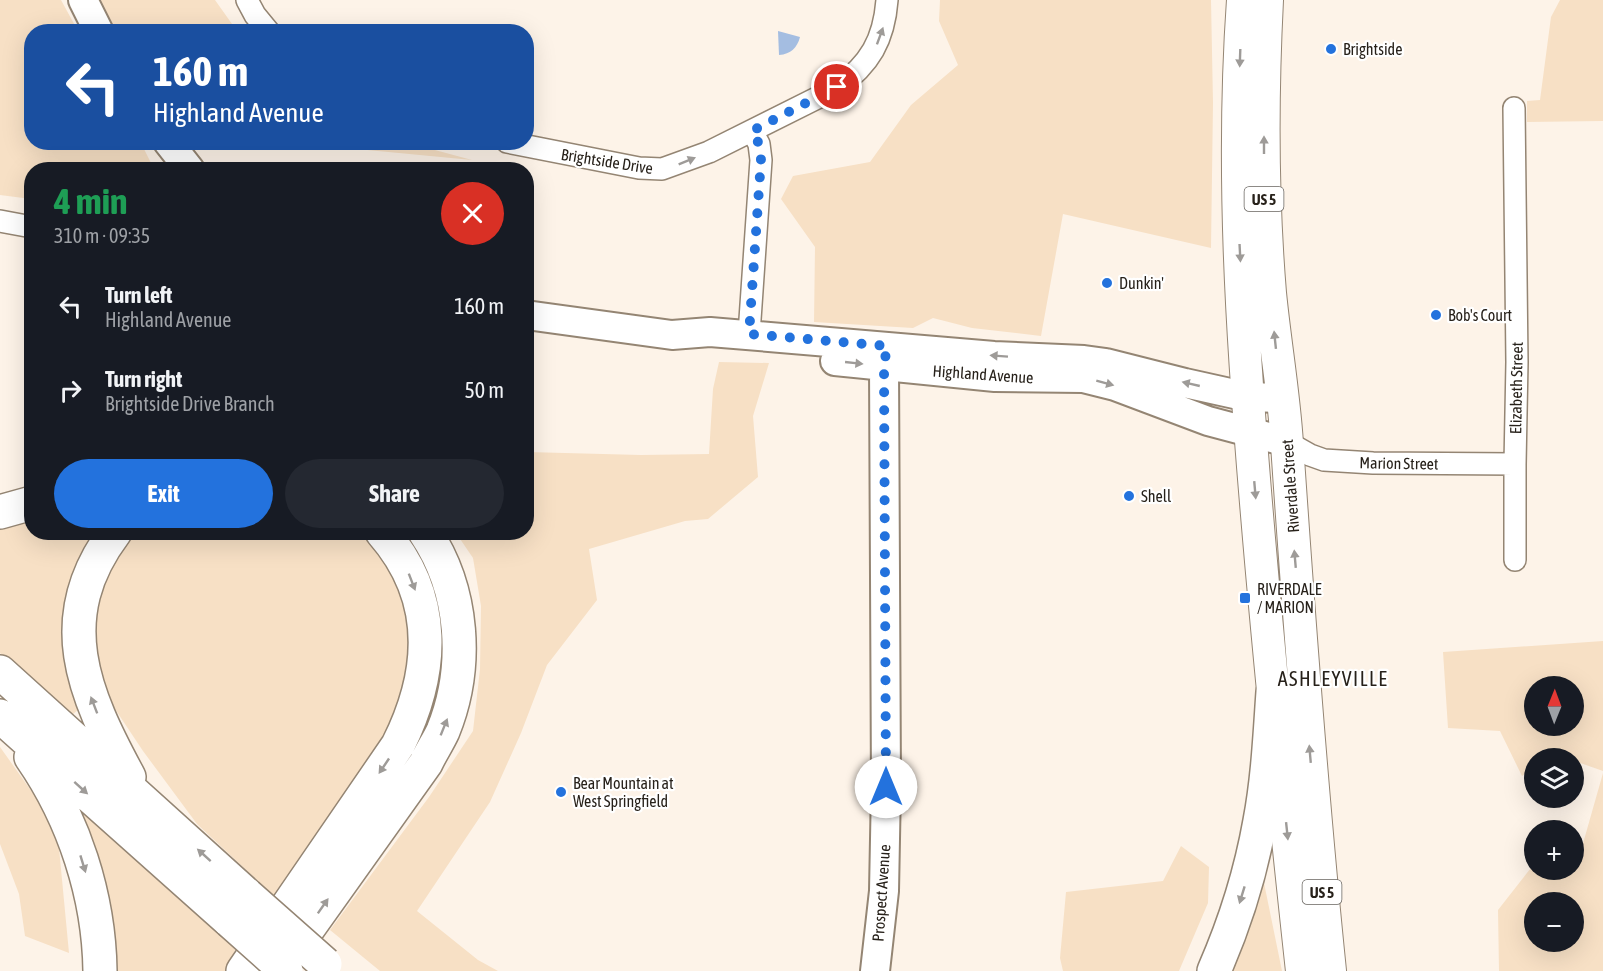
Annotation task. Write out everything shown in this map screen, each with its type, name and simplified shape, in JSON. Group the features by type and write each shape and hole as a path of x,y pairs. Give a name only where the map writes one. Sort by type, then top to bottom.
{"highway":[{"path":"0,512 24,505"},
{"path":"110,540 100,555 84,592 78,643 84,679 98,717 138,795"},
{"path":"243,971 398,745 417,700 425,660 420,604 406,567 387,540"},
{"path":"278,971 426,763 449,713 458,673 458,627 449,581 429,540"},
{"path":"0,672 138,795 239,908 286,971"},
{"path":"1214,971 1242,896 1261,820 1267,777 1273,692"},
{"path":"3,718 239,908 329,967"},
{"path":"3,718 53,792 72,834 88,882 94,909 100,971"}],"main road":[{"path":"83,0 95,24"},
{"name":"US 5","path":"1243,0 1238,179 1250,432 1273,692 1302,971"},
{"name":"Riverdale Street","path":"1268,0 1264,94 1265,216 1270,293 1287,442 1313,800 1330,971"},
{"path":"174,150 184,162"},
{"name":"Highland Avenue","path":"534,316 672,335 710,332 749,334 886,356 995,377 1083,378 1115,386 1208,421 1287,442"},
{"name":"Highland Avenue","path":"672,335 706,348 886,356 994,356 1084,360 1106,363 1248,397 1282,398"},
{"name":"Prospect Avenue","path":"875,971 884,891 886,787 886,356"}],"street":[{"path":"247,0 262,24"},
{"name":"Brightside Drive","path":"534,147 639,168 662,169 709,152 837,87 859,70 879,41 886,17 887,0"},
{"name":"Elizabeth Street","path":"1514,108 1517,362 1515,560"},
{"path":"749,334 761,160 759,144 752,131"},
{"path":"0,221 24,225"},
{"name":"Marion Street","path":"1287,442 1324,460 1373,463 1515,464"}],"shaded area":[{"path":"0,0 61,0 74,24 24,24 24,150 144,150 150,162 24,162 24,198 0,195"},
{"path":"100,0 215,0 232,24 112,24"},
{"path":"940,0 1211,0 1213,103 1211,248 1063,214 1041,336 972,328 933,318 913,328 814,322 815,247 781,199 793,176 870,162 911,105 958,65 939,21"},
{"path":"1560,0 1603,0 1603,121 1527,122 1527,101 1540,100 1551,17"},
{"path":"367,150 435,150 472,160"},
{"path":"719,362 769,363 753,416 758,477 708,519 685,521 589,549 597,600 547,665 521,733 490,802 417,911 478,960 498,971 380,971 330,930 429,797 473,731 480,669 481,606 473,558 461,540 534,540 534,452 709,454 713,389"},
{"path":"24,515 24,540 97,540 80,708 71,716 0,653 0,524"},
{"path":"126,540 368,540 383,556 406,603 411,651 397,712 361,773 275,897 197,824 109,700 93,644 97,595 114,553"},
{"path":"1603,641 1603,771 1584,764 1584,748 1524,748 1524,775 1522,776 1500,731 1448,728 1443,652"},
{"path":"0,747 57,827 69,953 25,936 19,894 0,844"},
{"path":"1603,773 1603,971 1499,971 1498,910 1524,877 1524,880 1584,880 1584,840"},
{"path":"79,805 236,946 233,958 225,971 113,971 78,811"},
{"path":"1181,846 1209,867 1208,903 1179,971 1063,971 1060,958 1066,892 1163,881"},
{"path":"1263,878 1282,971 1222,971"}],"water":[{"path":"778,31 800,37 790,52 779,55"}],"place":[{"name":"Brightside","path":"1331,49"},
{"name":"Dunkin'","path":"1107,283"},
{"name":"Bob's Court","path":"1436,315"},
{"name":"Shell","path":"1129,496"},
{"name":"RIVERDALE / MARION","path":"1245,598"},
{"name":"Bear Mountain at West Springfield","path":"561,792"}],"district":[{"name":"ASHLEYVILLE","path":"1333,678"}],"route":[{"path":"837,87 752,131 761,150 761,160 749,334 887,346 884,366 886,787"}]}
